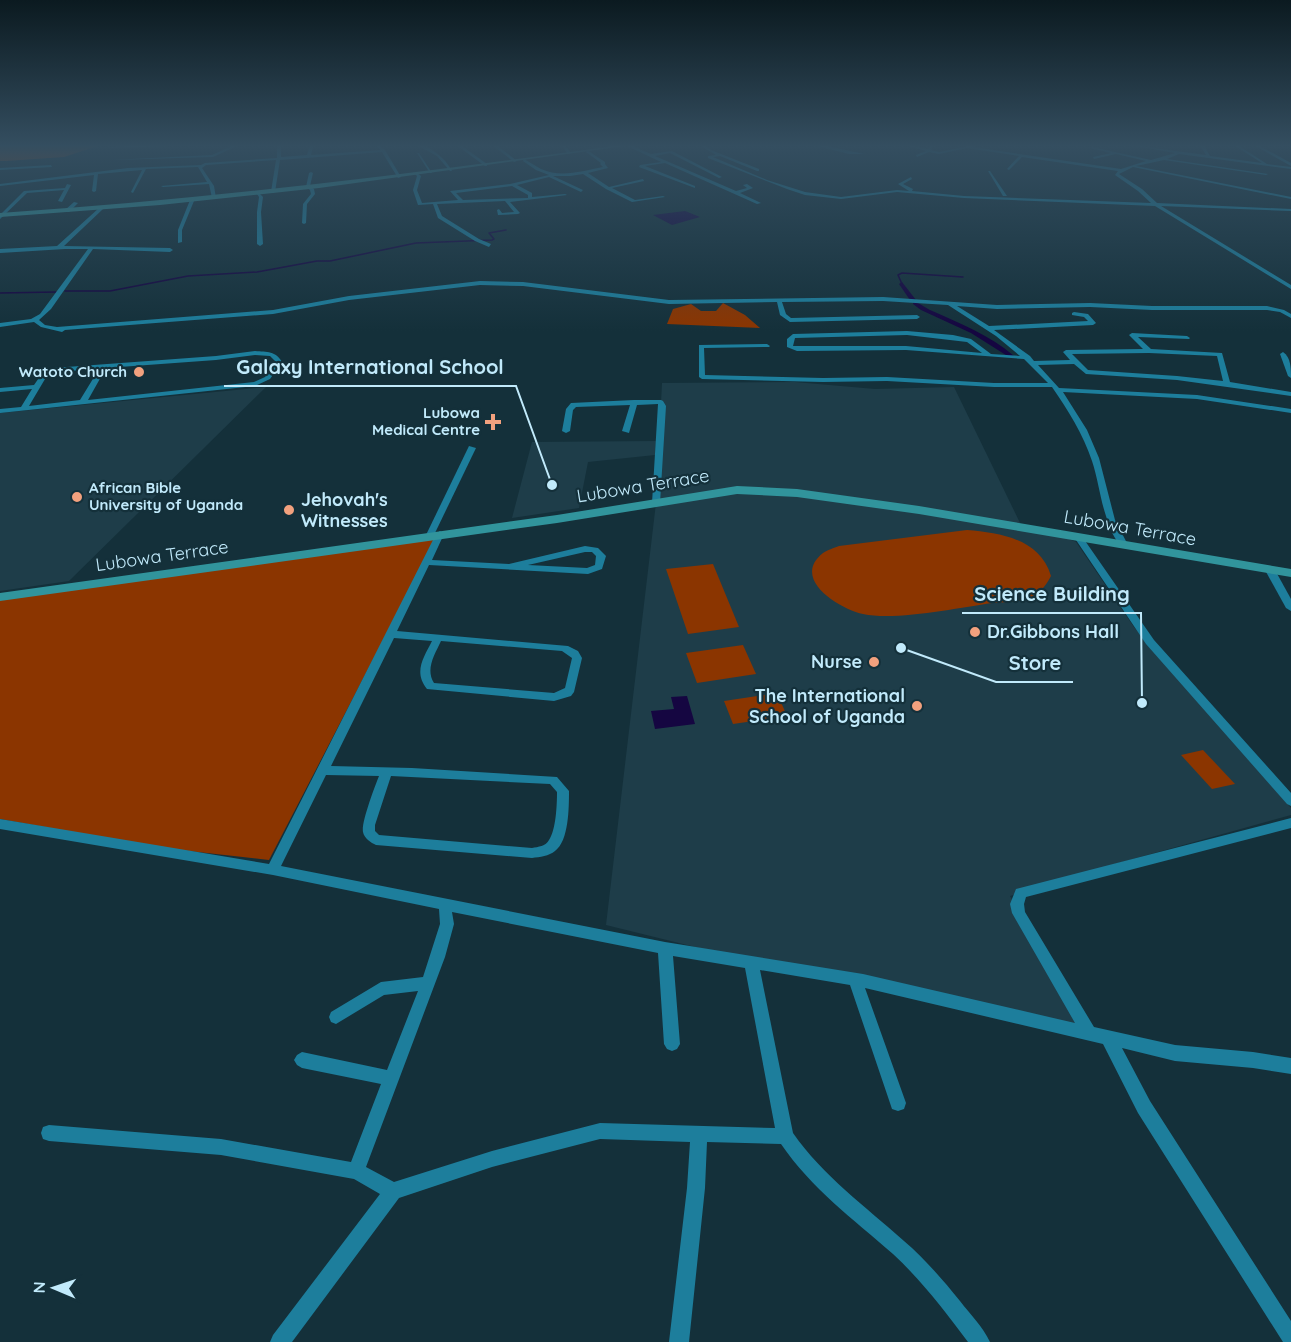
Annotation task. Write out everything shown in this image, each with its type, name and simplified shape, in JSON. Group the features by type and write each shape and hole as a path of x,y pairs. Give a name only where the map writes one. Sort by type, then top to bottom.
{"street":[{"path":"67,211 72,207"},
{"path":"1,216 128,207"},
{"path":"180,242 180,230 190,207"},
{"path":"260,207 260,244"},
{"path":"304,223 305,207"},
{"path":"436,207 440,217 489,245"},
{"path":"499,210 501,214 519,212 514,207"},
{"path":"1159,207 1291,287"},
{"path":"1224,207 1291,210"},
{"path":"58,248 101,209"},
{"path":"0,251 58,248 170,250"},
{"path":"0,325 35,320 43,315 65,286 72,272 91,249"},
{"path":"56,329 273,312 349,298 480,283 523,284 669,302 883,299 997,307 1089,304 1152,308 1267,308 1282,311 1291,316"},
{"path":"779,300 783,315 790,320 917,317"},
{"path":"950,304 1028,357 1056,388 1084,432 1103,483 1111,521 1124,545"},
{"path":"988,328 1093,323 1086,315 1074,314"},
{"path":"35,320 39,324 56,329 89,331 191,324"},
{"path":"989,355 969,340 907,333 793,336 790,339 790,347 796,349 887,347 989,355 1028,357"},
{"path":"1149,351 1132,335 1187,338"},
{"path":"767,346 701,346 702,378 887,379 1056,388 1197,397 1291,411"},
{"path":"1227,384 1220,354 1149,351 1066,352 1086,372 1227,384 1291,394"},
{"path":"0,411 260,384 267,381 279,362 271,354 255,353 48,371 24,408"},
{"path":"1283,354 1291,376"},
{"path":"1035,363 1076,362"},
{"path":"83,402 104,366"},
{"path":"0,390 36,387"},
{"path":"566,431 570,409 574,405 658,401 662,404 656,503"},
{"path":"626,431 634,402"},
{"path":"273,870 426,562 435,534 472,448"},
{"name":"Lubowa Terrace","path":"0,597 656,503 717,492 769,490 919,510 1291,573"},
{"path":"1078,537 1150,642 1291,801"},
{"path":"426,562 588,571 598,567 601,556 596,550 585,549 512,566"},
{"path":"1270,570 1291,608"},
{"path":"389,634 438,638 569,649 577,658 570,689 567,693 554,697 431,686 423,674 438,638"},
{"path":"322,770 412,772 553,780 563,791 557,837 553,845 546,850 532,853 376,840 369,832 369,825 386,772"},
{"path":"1088,1031 1019,913 1017,904 1021,894 1291,823"},
{"path":"0,824 273,870 664,948 855,980 1088,1031 1108,1038 1175,1053 1291,1066"},
{"path":"356,1171 446,932 445,906"},
{"path":"664,948 672,1044"},
{"path":"751,962 785,1136 801,1161 901,1250 944,1294 980,1342"},
{"path":"855,980 898,1103"},
{"path":"336,1017 381,989 428,982"},
{"path":"1108,1038 1144,1107 1291,1338"},
{"path":"302,1060 390,1077"},
{"path":"280,1342 393,1191 543,1144 600,1131 785,1136"},
{"path":"49,1133 221,1147 356,1171 393,1191"},
{"path":"679,1342 696,1188 699,1133"}],"shaded area":[{"path":"685,211 700,217 672,225 653,215"},
{"path":"723,303 745,315 760,328 667,324 673,309 691,304 701,311 716,311"},
{"name":"The International School of Uganda","path":"795,382 875,389 954,387 1022,527 1055,533 1076,542 1134,627 1291,808 1291,815 1097,869 1010,896 1082,1030 764,964 606,925 656,503 662,383"},
{"name":"African Bible University of Uganda","path":"266,387 69,581 0,591 0,413"},
{"path":"656,441 655,455 588,462 579,508 512,518 532,442"},
{"path":"967,530 1006,536 1029,546 1046,564 1051,576 1047,583 1036,594 1020,600 909,615 876,616 842,606 822,591 812,573 814,563 823,553 839,546"},
{"path":"436,538 269,860 162,848 0,819 0,600"},
{"path":"713,564 739,627 688,634 666,569"},
{"path":"743,645 756,674 697,683 686,653"},
{"path":"777,693 787,716 733,724 724,701"},
{"path":"687,696 695,724 655,729 651,711 674,709 671,697"},
{"path":"1203,750 1235,784 1212,789 1181,755"}],"waterway":[{"path":"65,291 110,291 188,276 257,272 317,261 330,261 416,243 492,240 494,239 489,233 506,230"},
{"path":"902,284 898,275 902,273 963,277"},
{"path":"902,284 913,300"},
{"path":"0,293 56,292"},
{"path":"915,303 973,332 1011,356"}],"place":[{"name":"Watoto Church","path":"139,372"},
{"name":"Lubowa Medical Centre","path":"493,422"},
{"name":"Galaxy International School","path":"552,485"},
{"name":"African Bible University of Uganda","path":"77,497"},
{"name":"Jehovah's Witnesses","path":"289,510"},
{"name":"Dr.Gibbons Hall","path":"975,632"},
{"name":"Store","path":"901,648"},
{"name":"Nurse","path":"874,662"},
{"name":"Science Building","path":"1142,703"},
{"name":"The International School of Uganda","path":"917,706"}]}
